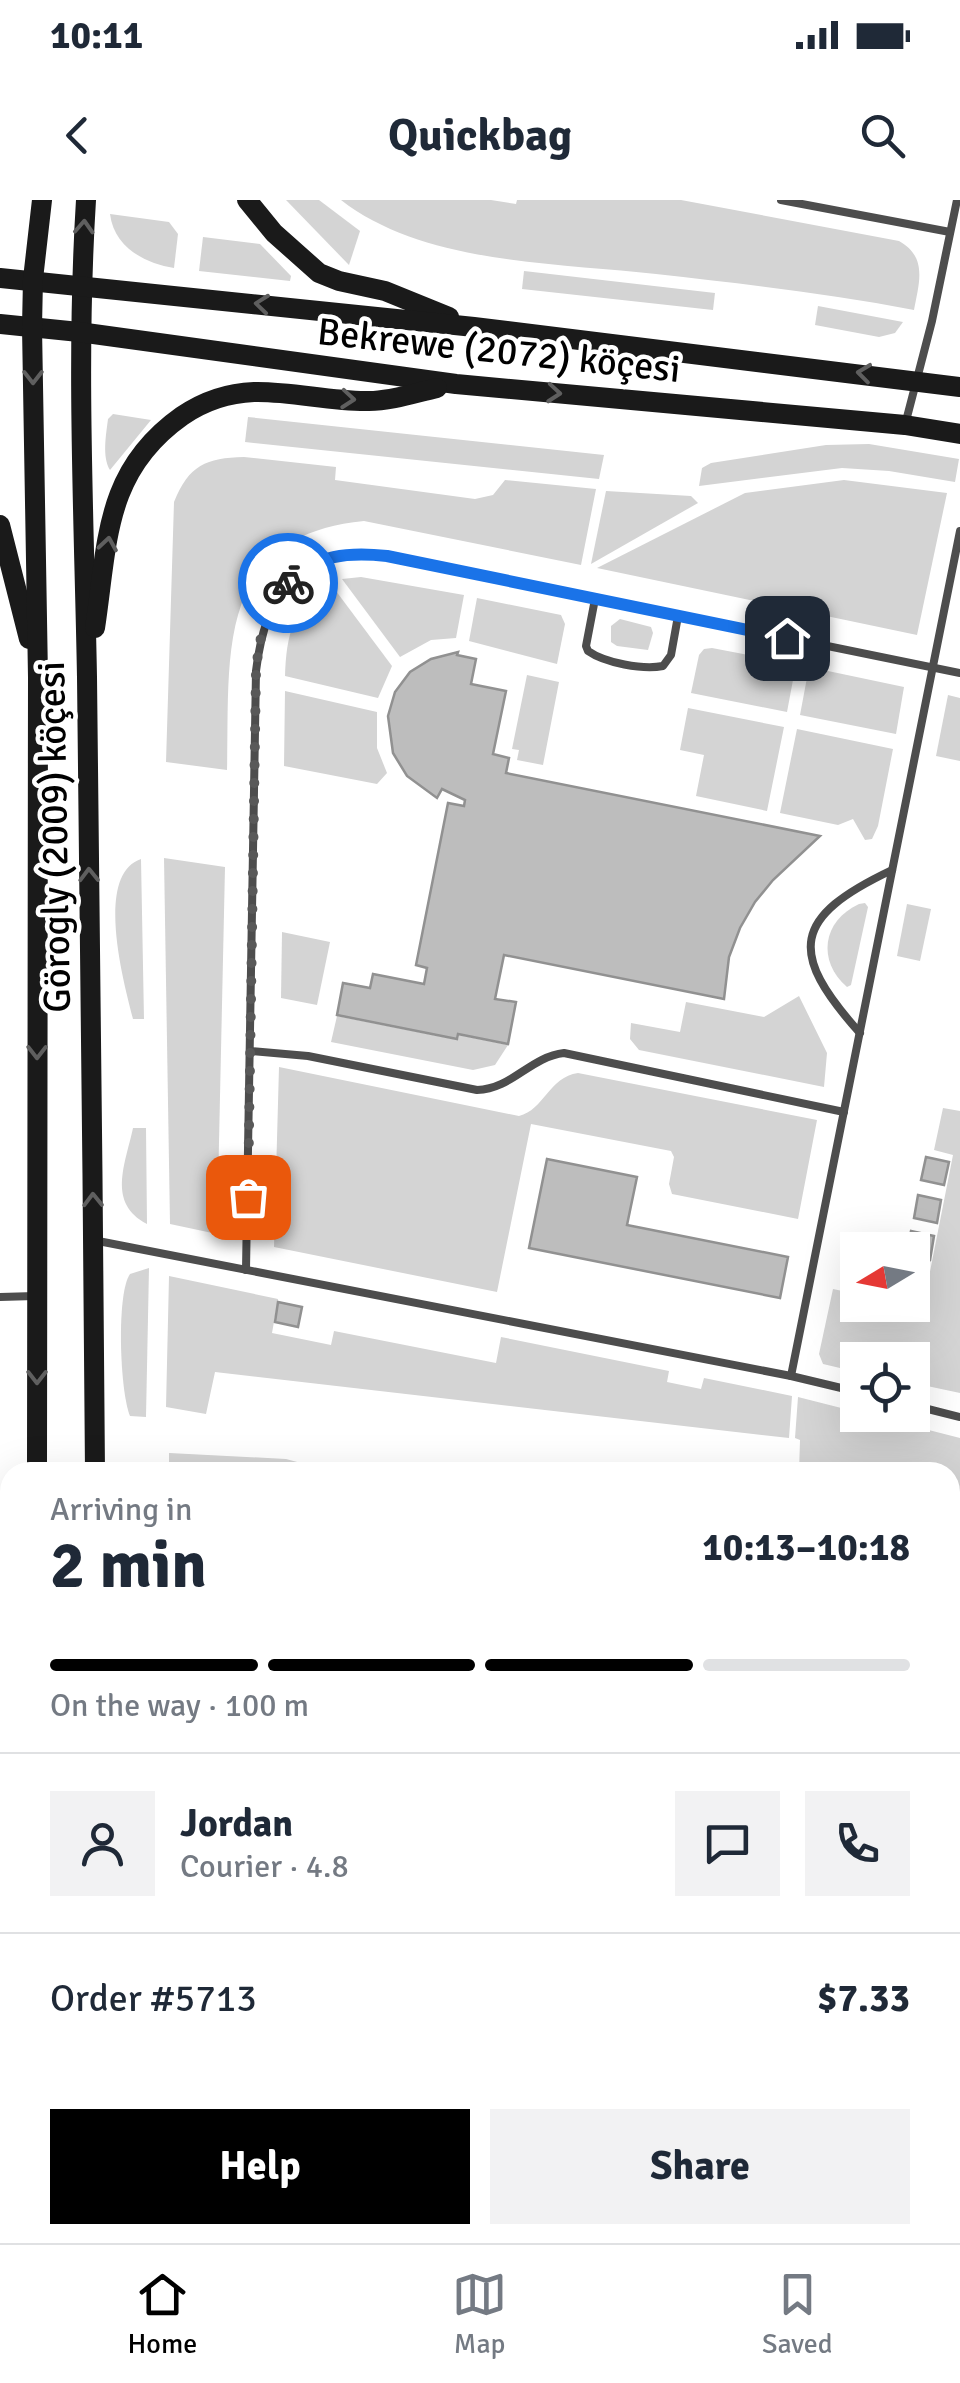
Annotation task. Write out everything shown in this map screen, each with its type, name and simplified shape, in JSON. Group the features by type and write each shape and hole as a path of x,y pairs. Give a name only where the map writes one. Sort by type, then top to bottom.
{"main road":[{"name":"Görogly (2009) köçesi","path":"37,1462 38,676 32,327 42,200"},
{"name":"Görogly (2009) köçesi","path":"86,200 79,332 87,674 94,1462"},
{"path":"247,200 274,233 320,273 385,291 474,327"},
{"name":"Bekrewe (2072) köçesi","path":"0,278 474,327 960,386"},
{"name":"Bekrewe (2072) köçesi","path":"0,324 456,384 905,425 960,434"},
{"path":"87,674 113,514 126,475 160,432 199,405 238,393 371,402 456,384"},
{"path":"0,524 38,676"}],"lane":[{"path":"781,200 950,232"},
{"path":"905,425 957,200"},
{"path":"792,1376 960,531"},
{"path":"246,1270 256,671 264,625 281,590 305,567 354,554 387,556 960,673"},
{"path":"595,599 588,651 598,657 650,668 663,666 671,655 678,616"},
{"path":"860,1033 817,978 812,944 822,914 834,901 892,870"},
{"path":"250,1051 308,1056 477,1090 502,1086 534,1062 564,1053 844,1112"},
{"path":"94,1240 840,1388"},
{"path":"0,1297 37,1296"},
{"path":"930,1410 960,1417"}],"shaded area":[{"path":"286,200 319,200 360,231 349,265"},
{"path":"341,200 491,200 516,204 517,200 681,200 899,241 918,263 918,290 914,310 753,285 492,257 411,237 374,221"},
{"path":"110,214 169,222 178,234 174,268 132,251 117,236"},
{"path":"203,237 260,244 291,276 290,281 199,271"},
{"path":"524,271 715,293 713,310 522,289"},
{"path":"818,306 903,322 895,333 879,337 815,325"},
{"path":"113,414 151,420 110,470 105,446 108,419"},
{"path":"248,417 604,455 599,479 245,442"},
{"path":"869,444 959,459 955,482 842,468 699,486 702,468 711,463 826,445"},
{"path":"244,457 336,467 335,480 475,499 493,495 505,480 596,489 581,565 364,521 315,531 279,550 255,576 240,608 228,685 227,770 166,762 174,502 186,480 200,466 219,459"},
{"path":"844,480 947,493 917,635 597,568 745,493"},
{"path":"606,491 691,496 698,503 591,564"},
{"path":"361,577 464,595 456,638 431,640 400,657 342,579"},
{"path":"330,583 392,666 378,698 285,676 294,622 308,600"},
{"path":"477,598 561,615 565,624 557,664 469,641"},
{"path":"620,619 651,627 648,650 611,642 611,626"},
{"path":"712,648 796,664 787,712 691,693 699,655"},
{"path":"809,667 904,687 896,734 800,715"},
{"path":"527,675 559,682 543,765 517,760 519,750 512,749"},
{"path":"285,691 377,712 377,748 387,773 377,784 284,766"},
{"path":"948,695 960,698 960,761 936,756"},
{"path":"688,708 784,727 767,811 696,796 704,755 680,750"},
{"path":"797,729 893,749 872,839 865,840 853,819 838,825 780,813"},
{"path":"164,858 225,867 217,1234 170,1224"},
{"path":"141,859 144,1019 133,1019 119,957 115,907 127,869"},
{"path":"859,904 868,907 851,985 847,987 831,965 828,942 837,920"},
{"path":"907,904 931,909 920,961 897,956"},
{"path":"282,932 330,942 317,1005 281,998"},
{"path":"799,996 827,1053 824,1087 639,1050 630,1039 631,1023 680,1032 686,1002 764,1017"},
{"path":"337,1016 458,1040 459,1035 508,1045 495,1065 473,1070 331,1042"},
{"path":"279,1067 519,1116 528,1113 560,1081 578,1073 817,1120 798,1219 672,1194 671,1151 531,1124 497,1292 274,1247"},
{"path":"943,1108 960,1111 960,1393 930,1387 930,1342 840,1342 840,1368 823,1364 819,1354 833,1289 840,1290 840,1322 930,1322 930,1272 953,1155 934,1150"},
{"path":"133,1128 146,1128 147,1224 127,1205 123,1194 123,1169"},
{"path":"149,1268 146,1417 130,1416 122,1366 123,1301 130,1274"},
{"path":"169,1276 278,1299 272,1333 331,1345 334,1331 496,1363 501,1337 669,1371 667,1382 701,1389 704,1378 792,1396 789,1438 215,1372 206,1414 166,1407"},
{"path":"798,1397 840,1408 840,1432 930,1430 960,1438 960,1462 799,1462 800,1440 795,1438"},
{"path":"169,1453 297,1462 169,1462"}],"building":[{"path":"458,652 457,655 476,659 471,684 506,691 493,754 509,758 506,773 820,836 755,902 729,957 724,999 504,955 495,999 516,1002 508,1044 458,1034 457,1039 337,1015 343,983 370,988 373,974 424,984 427,968 416,965 448,803 464,806 465,800 442,789 437,798 407,776 393,753 388,716 395,692 410,672 431,659"},
{"path":"926,1157 949,1162 944,1185 921,1180"},
{"path":"547,1159 637,1177 627,1225 788,1257 780,1298 529,1248"},
{"path":"918,1195 941,1200 937,1223 914,1218"},
{"path":"278,1302 302,1307 298,1327 275,1322"}],"way so far":[{"path":"248,1197 256,671 264,625 288,583"}],"route":[{"path":"288,583 305,567 337,555 387,556 787,638"}]}
